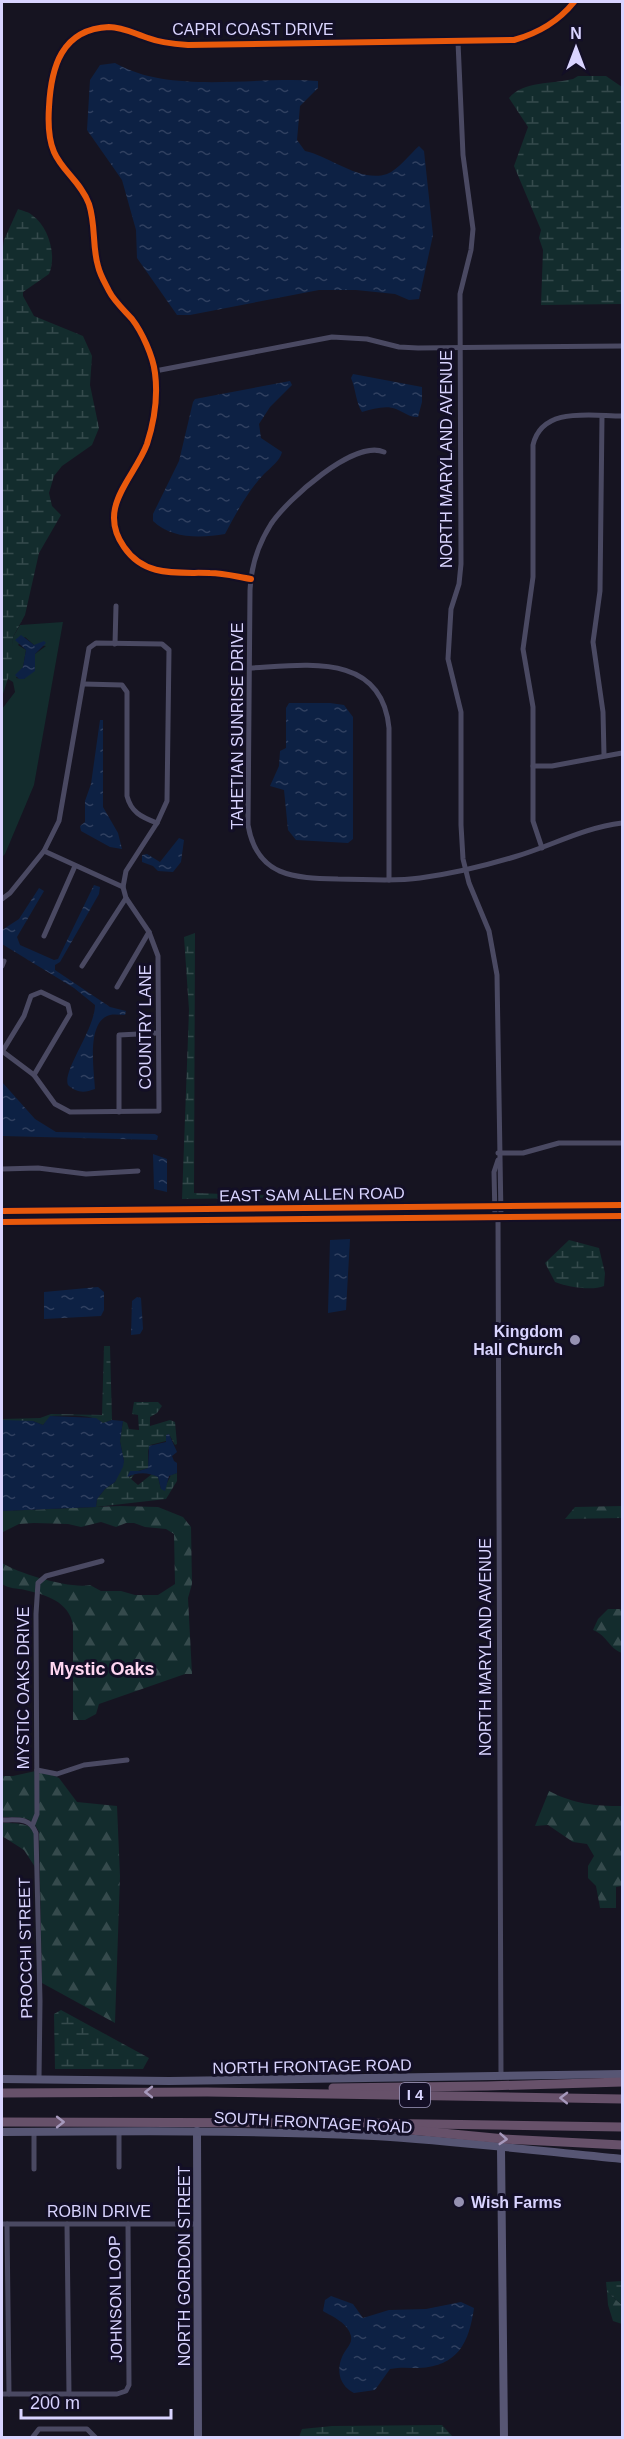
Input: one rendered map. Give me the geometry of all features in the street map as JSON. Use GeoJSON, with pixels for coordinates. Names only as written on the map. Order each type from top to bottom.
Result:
{"type":"FeatureCollection","features":[{"type":"Feature","properties":{"kind":"highway"},"geometry":{"type":"LineString","coordinates":[[207,2092],[622,2082]]}},
{"type":"Feature","properties":{"kind":"highway","name":"I 4"},"geometry":{"type":"LineString","coordinates":[[2,2093],[207,2092],[622,2099]]}},
{"type":"Feature","properties":{"kind":"highway","name":"I 4"},"geometry":{"type":"LineString","coordinates":[[2,2122],[362,2123],[622,2127]]}},
{"type":"Feature","properties":{"kind":"highway"},"geometry":{"type":"LineString","coordinates":[[362,2123],[385,2129],[414,2132],[622,2145]]}},
{"type":"Feature","properties":{"kind":"main road","name":"EAST SAM ALLEN ROAD"},"geometry":{"type":"LineString","coordinates":[[2,1211],[622,1205]]}},
{"type":"Feature","properties":{"kind":"main road"},"geometry":{"type":"LineString","coordinates":[[2,1222],[622,1216]]}},
{"type":"Feature","properties":{"kind":"street","name":"CAPRI COAST DRIVE"},"geometry":{"type":"LineString","coordinates":[[251,579],[213,573],[175,573],[150,569],[131,555],[118,536],[114,518],[118,494],[142,455],[154,418],[155,371],[142,336],[110,293],[97,265],[94,222],[85,195],[57,159],[53,149],[48,123],[51,83],[56,60],[69,43],[87,32],[110,27],[160,42],[188,45],[504,41],[528,36],[556,21],[574,2]]}},
{"type":"Feature","properties":{"kind":"street","name":"NORTH MARYLAND AVENUE"},"geometry":{"type":"LineString","coordinates":[[458,42],[463,155],[473,229],[471,250],[460,294],[460,564],[459,584],[451,609],[448,659],[460,712],[461,825],[466,868],[469,883],[489,931],[495,958],[498,1156],[494,1172],[498,1217],[501,2077]]}},
{"type":"Feature","properties":{"kind":"street"},"geometry":{"type":"LineString","coordinates":[[155,371],[332,337],[368,339],[399,347],[622,346]]}},
{"type":"Feature","properties":{"kind":"street"},"geometry":{"type":"LineString","coordinates":[[602,416],[600,591],[593,642],[603,712],[604,755]]}},
{"type":"Feature","properties":{"kind":"street"},"geometry":{"type":"LineString","coordinates":[[542,848],[534,821],[533,708],[524,649],[533,577],[533,445],[535,434],[542,425],[553,418],[622,416]]}},
{"type":"Feature","properties":{"kind":"street","name":"TAHETIAN SUNRISE DRIVE"},"geometry":{"type":"LineString","coordinates":[[384,452],[376,448],[344,461],[297,494],[279,513],[266,534],[251,579],[248,825],[258,853],[273,869],[294,878],[389,880],[422,878],[514,857],[574,834],[622,823]]}},
{"type":"Feature","properties":{"kind":"street"},"geometry":{"type":"LineString","coordinates":[[115,644],[116,606]]}},
{"type":"Feature","properties":{"kind":"street"},"geometry":{"type":"LineString","coordinates":[[2,899],[10,893],[44,851],[59,820],[89,648],[96,643],[162,644],[169,650],[168,801],[126,871],[123,887],[44,851]]}},
{"type":"Feature","properties":{"kind":"street"},"geometry":{"type":"LineString","coordinates":[[249,668],[342,669],[357,674],[373,684],[381,695],[387,710],[389,728],[389,880]]}},
{"type":"Feature","properties":{"kind":"street"},"geometry":{"type":"LineString","coordinates":[[84,684],[122,685],[127,692],[127,796],[129,807],[141,817],[156,823]]}},
{"type":"Feature","properties":{"kind":"street"},"geometry":{"type":"LineString","coordinates":[[533,766],[552,766],[622,753]]}},
{"type":"Feature","properties":{"kind":"street"},"geometry":{"type":"LineString","coordinates":[[44,936],[75,866]]}},
{"type":"Feature","properties":{"kind":"street","name":"COUNTRY LANE"},"geometry":{"type":"LineString","coordinates":[[2,1052],[34,1075],[55,1104],[70,1112],[159,1111],[158,956],[149,932],[126,898],[123,887]]}},
{"type":"Feature","properties":{"kind":"street"},"geometry":{"type":"LineString","coordinates":[[82,966],[126,898]]}},
{"type":"Feature","properties":{"kind":"street"},"geometry":{"type":"LineString","coordinates":[[117,987],[149,932]]}},
{"type":"Feature","properties":{"kind":"street"},"geometry":{"type":"LineString","coordinates":[[2,1052],[24,1016],[31,996],[41,992],[68,1005],[70,1014],[34,1075]]}},
{"type":"Feature","properties":{"kind":"street"},"geometry":{"type":"LineString","coordinates":[[119,1112],[119,1035],[158,1033]]}},
{"type":"Feature","properties":{"kind":"street"},"geometry":{"type":"LineString","coordinates":[[498,1156],[523,1153],[559,1143],[622,1143]]}},
{"type":"Feature","properties":{"kind":"street"},"geometry":{"type":"LineString","coordinates":[[2,1169],[38,1168],[86,1174],[138,1171]]}},
{"type":"Feature","properties":{"kind":"street","name":"MYSTIC OAKS DRIVE"},"geometry":{"type":"LineString","coordinates":[[33,1824],[37,1814],[36,1614],[39,1583],[46,1576],[102,1561]]}},
{"type":"Feature","properties":{"kind":"street"},"geometry":{"type":"LineString","coordinates":[[37,1770],[57,1774],[84,1765],[127,1760]]}},
{"type":"Feature","properties":{"kind":"street"},"geometry":{"type":"LineString","coordinates":[[2,1820],[26,1820],[33,1824]]}},
{"type":"Feature","properties":{"kind":"street","name":"PROCCHI STREET"},"geometry":{"type":"LineString","coordinates":[[33,1824],[36,1833],[40,2001],[39,2079]]}},
{"type":"Feature","properties":{"kind":"street","name":"NORTH FRONTAGE ROAD"},"geometry":{"type":"LineString","coordinates":[[2,2079],[169,2081],[622,2074]]}},
{"type":"Feature","properties":{"kind":"street"},"geometry":{"type":"LineString","coordinates":[[118,2168],[119,2131]]}},
{"type":"Feature","properties":{"kind":"street","name":"SOUTH FRONTAGE ROAD"},"geometry":{"type":"LineString","coordinates":[[2,2132],[197,2131],[378,2137],[622,2159]]}},
{"type":"Feature","properties":{"kind":"street","name":"NORTH GORDON STREET"},"geometry":{"type":"LineString","coordinates":[[197,2131],[198,2438]]}},
{"type":"Feature","properties":{"kind":"street"},"geometry":{"type":"LineString","coordinates":[[34,2132],[34,2169]]}},
{"type":"Feature","properties":{"kind":"street"},"geometry":{"type":"LineString","coordinates":[[501,2148],[504,2438]]}},
{"type":"Feature","properties":{"kind":"street"},"geometry":{"type":"LineString","coordinates":[[4,2224],[9,2394]]}},
{"type":"Feature","properties":{"kind":"street","name":"ROBIN DRIVE"},"geometry":{"type":"LineString","coordinates":[[4,2224],[196,2224]]}},
{"type":"Feature","properties":{"kind":"street"},"geometry":{"type":"LineString","coordinates":[[67,2224],[69,2394]]}},
{"type":"Feature","properties":{"kind":"street","name":"JOHNSON LOOP"},"geometry":{"type":"LineString","coordinates":[[2,2394],[117,2394],[126,2391],[129,2385],[128,2224]]}},
{"type":"Feature","properties":{"kind":"street"},"geometry":{"type":"LineString","coordinates":[[32,2438],[39,2429],[87,2429],[96,2438]]}},
{"type":"Feature","properties":{"kind":"green space"},"geometry":{"type":"Polygon","coordinates":[[[578,76],[606,76],[622,87],[622,304],[541,305],[543,250],[539,238],[541,230],[514,166],[528,127],[509,98],[530,86],[573,79],[578,76]]]}},
{"type":"Feature","properties":{"kind":"green space"},"geometry":{"type":"Polygon","coordinates":[[[18,209],[31,214],[38,220],[47,234],[52,251],[49,274],[23,292],[23,296],[34,316],[83,336],[92,356],[90,385],[99,428],[92,445],[62,466],[54,476],[49,493],[52,506],[61,515],[39,553],[25,615],[13,637],[11,669],[2,697],[2,254],[4,240],[18,209]]]}},
{"type":"Feature","properties":{"kind":"green space"},"geometry":{"type":"Polygon","coordinates":[[[63,622],[34,785],[2,857],[2,709],[15,692],[13,682],[8,679],[13,637],[20,625],[63,622]],[[25,637],[18,645],[26,650],[23,667],[16,678],[24,679],[35,666],[35,654],[46,646],[34,645],[25,637]]]}},
{"type":"Feature","properties":{"kind":"green space"},"geometry":{"type":"Polygon","coordinates":[[[195,933],[194,1193],[315,1197],[182,1199],[189,1010],[184,937],[195,933]]]}},
{"type":"Feature","properties":{"kind":"green space"},"geometry":{"type":"Polygon","coordinates":[[[569,1240],[599,1248],[605,1273],[604,1286],[580,1288],[555,1282],[545,1263],[569,1240]]]}},
{"type":"Feature","properties":{"kind":"green space"},"geometry":{"type":"Polygon","coordinates":[[[104,1346],[110,1346],[112,1420],[103,1423],[85,1416],[51,1416],[43,1425],[33,1421],[2,1421],[2,1419],[40,1418],[51,1414],[102,1415],[104,1346]]]}},
{"type":"Feature","properties":{"kind":"green space"},"geometry":{"type":"Polygon","coordinates":[[[134,1402],[158,1402],[162,1406],[150,1417],[150,1426],[170,1420],[175,1422],[177,1444],[175,1445],[169,1434],[166,1435],[166,1441],[150,1445],[148,1468],[130,1471],[129,1478],[135,1473],[131,1479],[138,1485],[152,1474],[158,1477],[161,1489],[165,1487],[171,1475],[177,1473],[177,1481],[166,1499],[96,1507],[97,1499],[115,1482],[124,1461],[120,1441],[123,1421],[127,1423],[129,1429],[139,1430],[138,1415],[132,1414],[134,1402]]]}},
{"type":"Feature","properties":{"kind":"green space"},"geometry":{"type":"Polygon","coordinates":[[[120,1506],[158,1507],[183,1517],[191,1527],[192,1584],[188,1598],[192,1674],[185,1674],[99,1704],[96,1714],[85,1720],[73,1720],[73,1625],[71,1617],[62,1605],[49,1597],[2,1584],[2,1563],[32,1576],[58,1583],[90,1585],[101,1591],[158,1595],[175,1584],[174,1534],[166,1529],[145,1527],[134,1523],[116,1527],[101,1522],[81,1527],[68,1524],[34,1523],[19,1524],[3,1532],[2,1545],[2,1511],[120,1506]]]}},
{"type":"Feature","properties":{"kind":"green space"},"geometry":{"type":"Polygon","coordinates":[[[622,1506],[622,1518],[565,1519],[575,1507],[622,1506]]]}},
{"type":"Feature","properties":{"kind":"green space"},"geometry":{"type":"Polygon","coordinates":[[[608,1609],[622,1609],[622,1653],[593,1630],[598,1619],[608,1609]]]}},
{"type":"Feature","properties":{"kind":"green space"},"geometry":{"type":"Polygon","coordinates":[[[40,1770],[59,1778],[77,1802],[117,1806],[120,1876],[115,2023],[42,1983],[39,1832],[36,1826],[28,1820],[19,1817],[2,1817],[2,1776],[40,1770]]]}},
{"type":"Feature","properties":{"kind":"green space"},"geometry":{"type":"Polygon","coordinates":[[[549,1791],[567,1799],[585,1803],[622,1806],[622,1886],[616,1887],[616,1908],[600,1908],[596,1886],[588,1878],[588,1866],[594,1856],[587,1844],[573,1842],[548,1825],[535,1826],[549,1791]]]}},
{"type":"Feature","properties":{"kind":"green space"},"geometry":{"type":"Polygon","coordinates":[[[2,1823],[24,1825],[34,1831],[35,1867],[24,1850],[2,1836],[2,1823]]]}},
{"type":"Feature","properties":{"kind":"green space"},"geometry":{"type":"Polygon","coordinates":[[[61,2010],[149,2058],[143,2069],[55,2069],[54,2014],[61,2010]]]}},
{"type":"Feature","properties":{"kind":"green space"},"geometry":{"type":"Polygon","coordinates":[[[622,2281],[622,2305],[607,2292],[606,2282],[622,2281]]]}},
{"type":"Feature","properties":{"kind":"green space"},"geometry":{"type":"Polygon","coordinates":[[[607,2292],[622,2305],[622,2324],[613,2321],[607,2292]]]}},
{"type":"Feature","properties":{"kind":"green space"},"geometry":{"type":"Polygon","coordinates":[[[442,2425],[453,2437],[299,2437],[302,2429],[332,2426],[442,2425]]]}},
{"type":"Feature","properties":{"kind":"water"},"geometry":{"type":"Polygon","coordinates":[[[115,63],[137,73],[161,79],[214,82],[318,81],[318,88],[300,106],[297,140],[305,151],[366,175],[377,176],[391,172],[419,146],[424,151],[433,235],[419,299],[409,300],[395,294],[356,290],[319,290],[190,315],[177,315],[137,258],[136,230],[122,180],[87,130],[90,80],[100,65],[115,63]]]}},
{"type":"Feature","properties":{"kind":"water"},"geometry":{"type":"Polygon","coordinates":[[[353,374],[422,387],[422,402],[418,417],[412,417],[388,407],[362,412],[351,378],[353,374]]]}},
{"type":"Feature","properties":{"kind":"water"},"geometry":{"type":"Polygon","coordinates":[[[290,381],[292,385],[270,407],[259,424],[261,438],[282,452],[281,455],[253,488],[225,534],[187,536],[168,531],[153,521],[153,514],[179,461],[195,399],[290,381]]]}},
{"type":"Feature","properties":{"kind":"water"},"geometry":{"type":"Polygon","coordinates":[[[21,635],[34,645],[44,641],[46,643],[35,654],[35,671],[24,679],[19,679],[15,675],[23,667],[26,650],[15,640],[21,635]]]}},
{"type":"Feature","properties":{"kind":"water"},"geometry":{"type":"Polygon","coordinates":[[[289,703],[344,705],[353,717],[353,839],[348,843],[296,840],[288,830],[284,790],[270,786],[279,766],[280,751],[286,748],[286,708],[289,703]]]}},
{"type":"Feature","properties":{"kind":"water"},"geometry":{"type":"Polygon","coordinates":[[[100,720],[103,720],[103,807],[118,833],[122,849],[110,847],[81,831],[80,826],[85,822],[85,801],[91,784],[100,720]]]}},
{"type":"Feature","properties":{"kind":"water"},"geometry":{"type":"Polygon","coordinates":[[[179,838],[184,840],[181,862],[173,872],[158,871],[153,866],[142,862],[142,855],[147,854],[160,862],[179,838]]]}},
{"type":"Feature","properties":{"kind":"water"},"geometry":{"type":"Polygon","coordinates":[[[94,885],[100,887],[99,894],[60,962],[55,965],[55,970],[110,1007],[126,1011],[125,1015],[110,1015],[102,1019],[97,1026],[93,1047],[95,1089],[81,1092],[68,1085],[67,1079],[90,1026],[95,1005],[74,988],[2,944],[2,930],[19,919],[39,888],[44,891],[17,937],[20,945],[54,960],[58,959],[94,885]]]}},
{"type":"Feature","properties":{"kind":"water"},"geometry":{"type":"Polygon","coordinates":[[[2,1082],[35,1119],[56,1132],[155,1134],[158,1136],[157,1140],[2,1136],[2,1082]]]}},
{"type":"Feature","properties":{"kind":"water"},"geometry":{"type":"Polygon","coordinates":[[[153,1154],[167,1159],[167,1192],[154,1189],[153,1154]]]}},
{"type":"Feature","properties":{"kind":"water"},"geometry":{"type":"Polygon","coordinates":[[[350,1239],[346,1310],[328,1313],[330,1240],[350,1239]]]}},
{"type":"Feature","properties":{"kind":"water"},"geometry":{"type":"Polygon","coordinates":[[[98,1287],[104,1292],[104,1310],[101,1316],[44,1319],[44,1292],[98,1287]]]}},
{"type":"Feature","properties":{"kind":"water"},"geometry":{"type":"Polygon","coordinates":[[[137,1297],[141,1298],[143,1329],[140,1334],[131,1335],[132,1301],[137,1297]]]}},
{"type":"Feature","properties":{"kind":"water"},"geometry":{"type":"Polygon","coordinates":[[[50,1416],[96,1418],[103,1423],[112,1420],[123,1421],[120,1441],[123,1467],[115,1482],[97,1499],[96,1507],[2,1511],[2,1420],[33,1421],[43,1425],[50,1416]]]}},
{"type":"Feature","properties":{"kind":"water"},"geometry":{"type":"Polygon","coordinates":[[[169,1434],[177,1452],[172,1456],[177,1463],[177,1473],[169,1476],[165,1491],[161,1489],[158,1477],[154,1475],[141,1473],[127,1477],[130,1471],[148,1468],[149,1446],[166,1442],[166,1435],[169,1434]]]}},
{"type":"Feature","properties":{"kind":"water"},"geometry":{"type":"Polygon","coordinates":[[[331,2296],[353,2304],[363,2318],[389,2310],[426,2309],[461,2302],[474,2308],[465,2342],[452,2357],[432,2366],[390,2369],[375,2390],[354,2393],[342,2382],[339,2373],[340,2362],[351,2342],[351,2336],[347,2327],[323,2311],[325,2300],[331,2296]]]}},
{"type":"Feature","properties":{"kind":"cycle path"},"geometry":{"type":"LineString","coordinates":[[251,579],[220,574],[174,573],[152,569],[132,557],[116,533],[114,519],[120,494],[141,457],[152,427],[156,400],[155,373],[140,331],[111,295],[100,273],[91,212],[86,196],[57,159],[52,147],[49,124],[50,92],[52,78],[62,53],[69,43],[80,35],[93,29],[109,27],[124,29],[158,41],[188,45],[514,40],[547,26],[574,2]]}},
{"type":"Feature","properties":{"kind":"cycle path"},"geometry":{"type":"LineString","coordinates":[[2,1211],[622,1205]]}},
{"type":"Feature","properties":{"kind":"cycle path"},"geometry":{"type":"LineString","coordinates":[[2,1222],[622,1216]]}},
{"type":"Feature","properties":{"kind":"place","name":"Kingdom Hall Church"},"geometry":{"type":"Point","coordinates":[575,1340]}},
{"type":"Feature","properties":{"kind":"place","name":"Wish Farms"},"geometry":{"type":"Point","coordinates":[459,2202]}},
{"type":"Feature","properties":{"kind":"district","name":"Mystic Oaks"},"geometry":{"type":"Point","coordinates":[102,1669]}}]}
